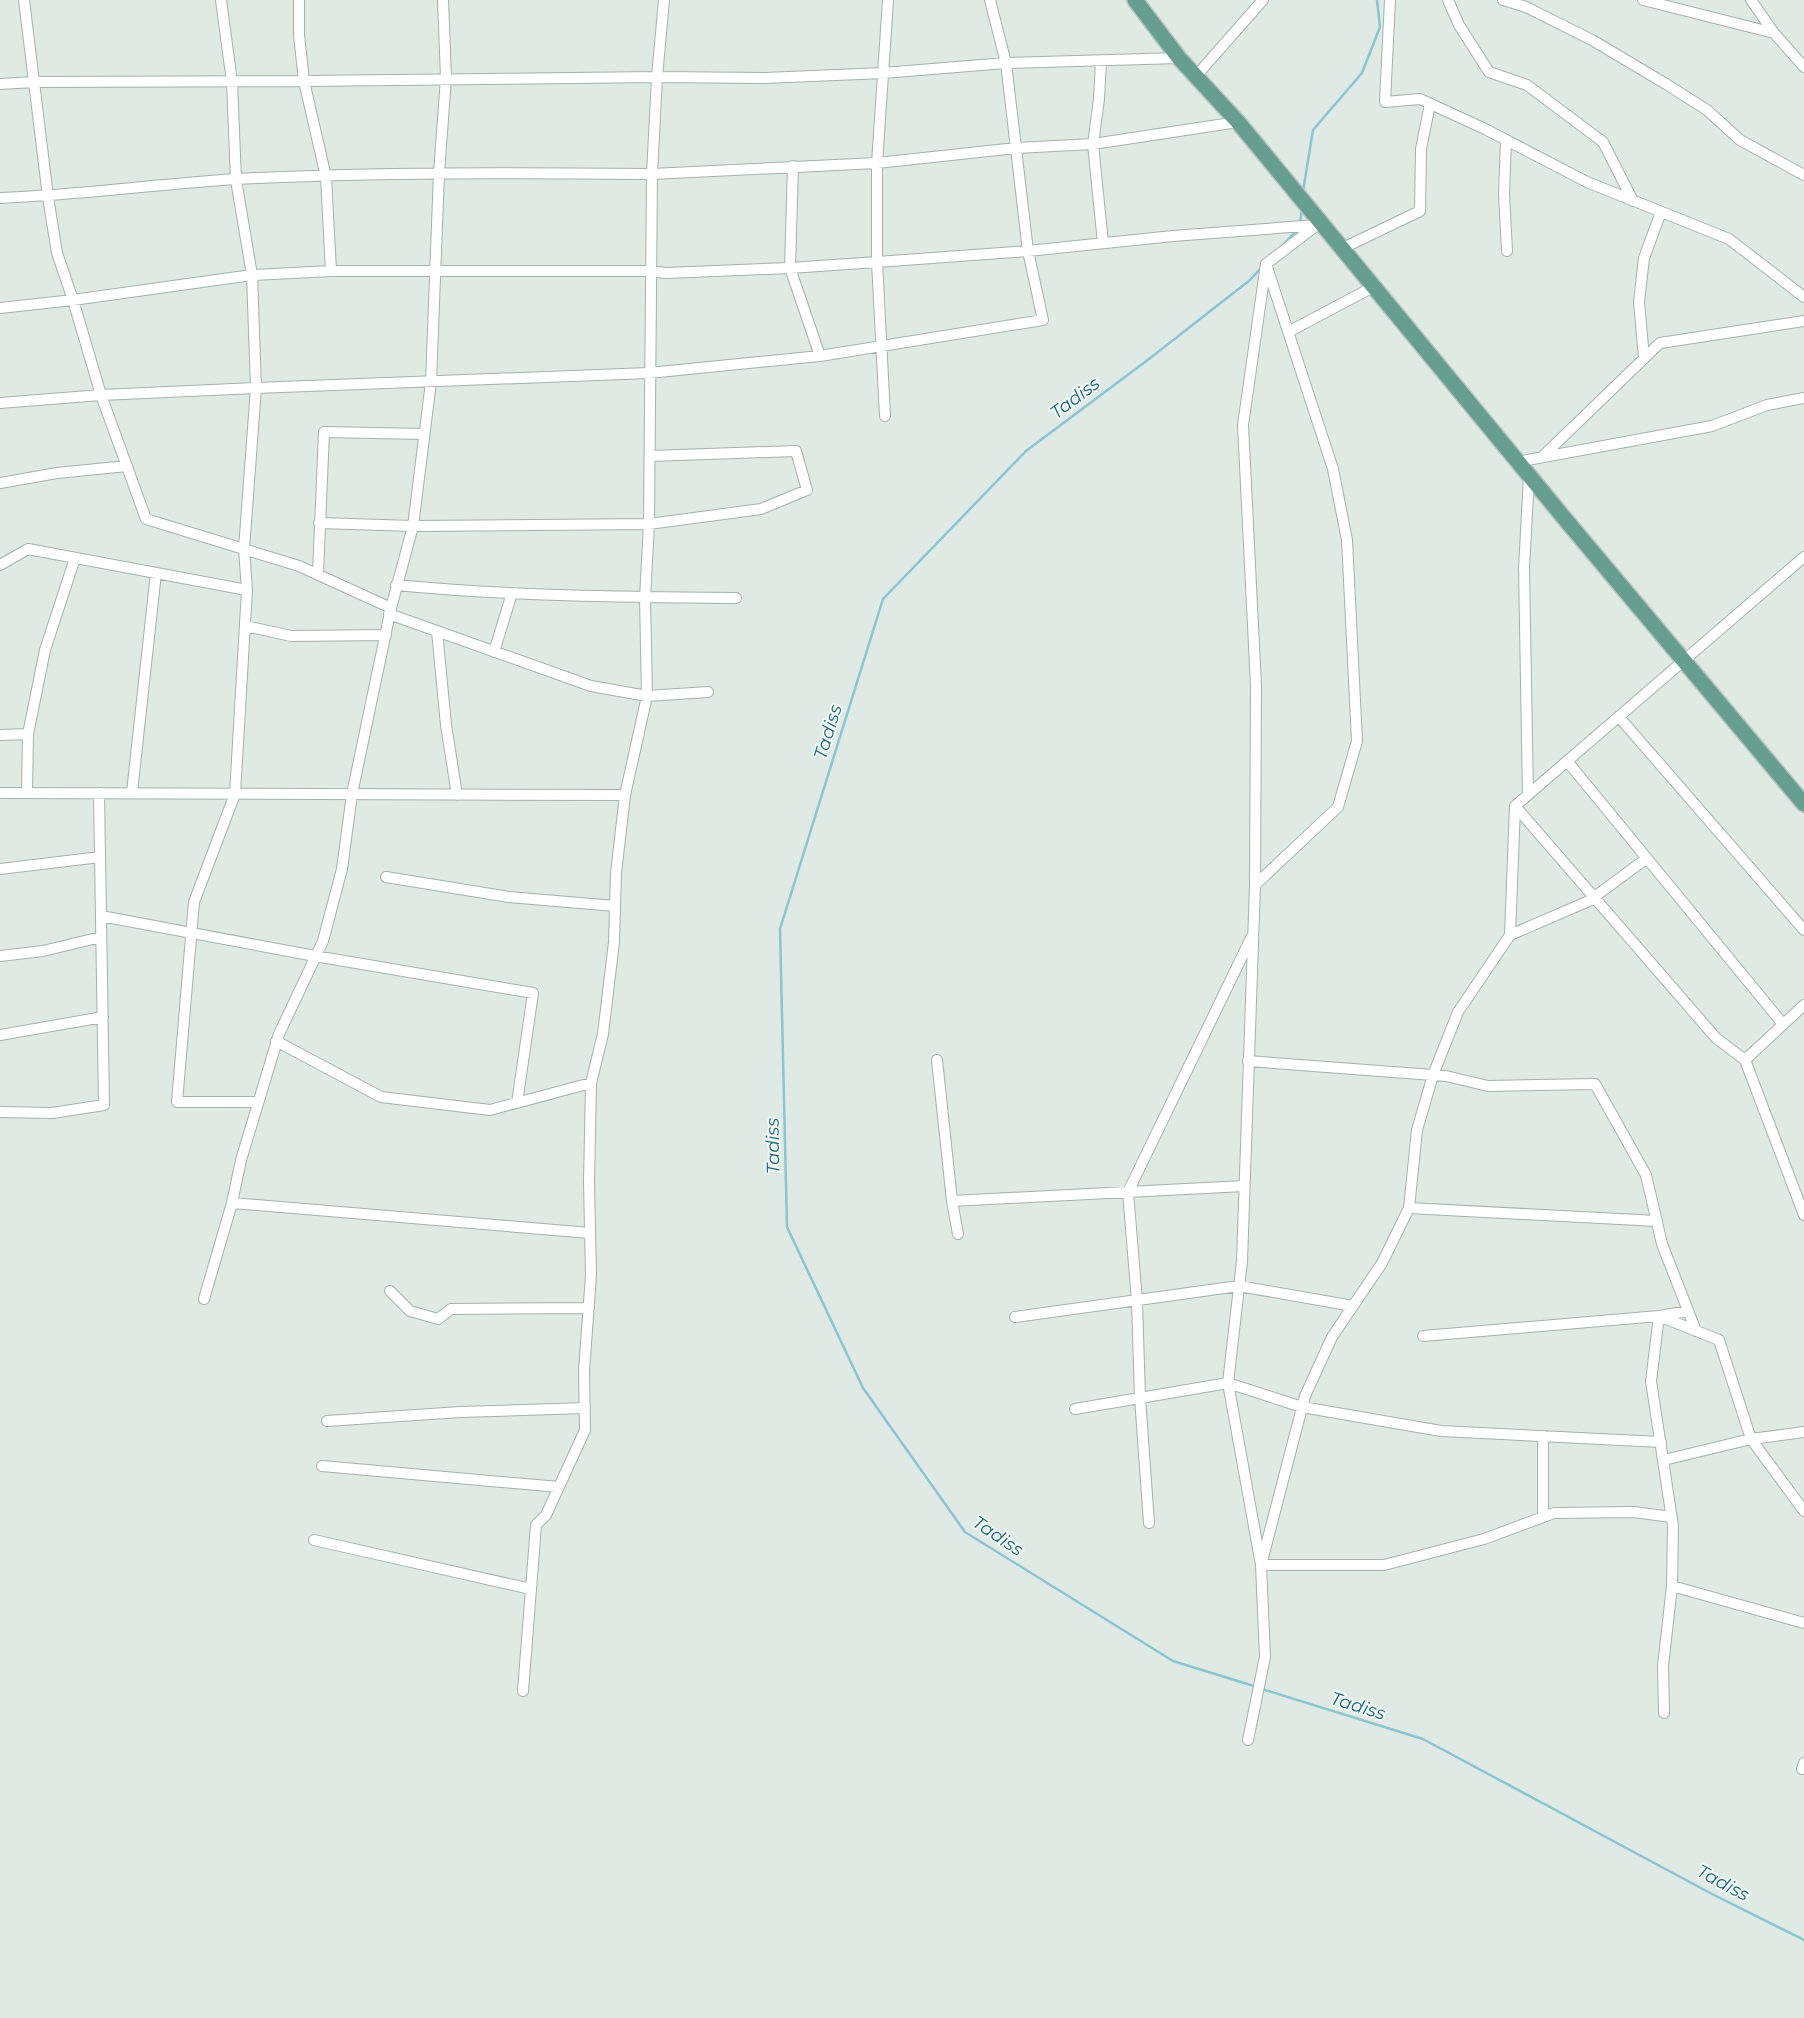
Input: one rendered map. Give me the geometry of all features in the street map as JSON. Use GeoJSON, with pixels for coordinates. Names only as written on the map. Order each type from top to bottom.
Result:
{"type":"FeatureCollection","features":[{"type":"Feature","properties":{"kind":"main road"},"geometry":{"type":"LineString","coordinates":[[1135,0],[1180,58],[1238,122],[1318,224],[1373,287],[1804,804]]}},
{"type":"Feature","properties":{"kind":"street"},"geometry":{"type":"LineString","coordinates":[[24,0],[48,197],[57,253],[73,300],[100,395],[146,519],[299,566],[390,611],[437,631],[591,686],[647,696],[708,692]]}},
{"type":"Feature","properties":{"kind":"street"},"geometry":{"type":"LineString","coordinates":[[221,0],[232,82],[236,180],[252,275],[256,388],[244,549],[246,590],[235,794],[194,902],[177,1102],[258,1102]]}},
{"type":"Feature","properties":{"kind":"street"},"geometry":{"type":"LineString","coordinates":[[299,0],[299,35],[304,81],[326,177],[331,270]]}},
{"type":"Feature","properties":{"kind":"street"},"geometry":{"type":"LineString","coordinates":[[204,1299],[232,1204],[241,1160],[276,1041],[322,941],[342,868],[352,794],[390,611],[413,526],[431,382],[439,173],[446,78],[443,0]]}},
{"type":"Feature","properties":{"kind":"street"},"geometry":{"type":"LineString","coordinates":[[524,1691],[536,1525],[546,1515],[585,1430],[584,1371],[591,1275],[591,1083],[603,1034],[614,942],[616,873],[625,795],[647,696],[645,598],[649,524],[652,174],[657,77],[664,0]]}},
{"type":"Feature","properties":{"kind":"street"},"geometry":{"type":"LineString","coordinates":[[885,416],[877,262],[877,163],[888,0]]}},
{"type":"Feature","properties":{"kind":"street"},"geometry":{"type":"LineString","coordinates":[[0,403],[100,395],[649,373],[820,356],[1043,320],[1028,251],[1006,64],[990,0]]}},
{"type":"Feature","properties":{"kind":"street"},"geometry":{"type":"LineString","coordinates":[[1196,76],[1263,0]]}},
{"type":"Feature","properties":{"kind":"street"},"geometry":{"type":"LineString","coordinates":[[1390,0],[1385,102],[1420,100],[1506,140],[1588,182],[1729,239],[1804,297]]}},
{"type":"Feature","properties":{"kind":"street"},"geometry":{"type":"LineString","coordinates":[[1448,0],[1459,25],[1489,72],[1527,85],[1602,142],[1633,201]]}},
{"type":"Feature","properties":{"kind":"street"},"geometry":{"type":"LineString","coordinates":[[1503,0],[1526,7],[1625,60],[1707,110],[1740,140],[1804,175]]}},
{"type":"Feature","properties":{"kind":"street"},"geometry":{"type":"LineString","coordinates":[[1643,0],[1774,33]]}},
{"type":"Feature","properties":{"kind":"street"},"geometry":{"type":"LineString","coordinates":[[1751,0],[1774,33],[1804,67]]}},
{"type":"Feature","properties":{"kind":"street"},"geometry":{"type":"LineString","coordinates":[[0,84],[34,82],[232,82],[446,78],[765,78],[883,74],[1006,64],[1180,58]]}},
{"type":"Feature","properties":{"kind":"street"},"geometry":{"type":"LineString","coordinates":[[1101,61],[1099,99],[1093,144],[1103,243]]}},
{"type":"Feature","properties":{"kind":"street"},"geometry":{"type":"LineString","coordinates":[[1341,249],[1420,211],[1421,149],[1430,104]]}},
{"type":"Feature","properties":{"kind":"street"},"geometry":{"type":"LineString","coordinates":[[0,198],[48,197],[236,180],[439,173],[652,174],[877,163],[1016,148],[1093,144],[1238,122]]}},
{"type":"Feature","properties":{"kind":"street"},"geometry":{"type":"LineString","coordinates":[[1506,140],[1504,194],[1507,251]]}},
{"type":"Feature","properties":{"kind":"street"},"geometry":{"type":"LineString","coordinates":[[792,166],[790,268],[820,356]]}},
{"type":"Feature","properties":{"kind":"street"},"geometry":{"type":"LineString","coordinates":[[1644,358],[1639,302],[1644,258],[1661,212]]}},
{"type":"Feature","properties":{"kind":"street"},"geometry":{"type":"LineString","coordinates":[[0,308],[73,300],[252,275],[331,270],[650,270],[666,273],[790,268],[1028,251],[1318,224]]}},
{"type":"Feature","properties":{"kind":"street"},"geometry":{"type":"LineString","coordinates":[[1248,1740],[1265,1657],[1260,1565],[1228,1383],[1242,1261],[1255,886],[1256,686],[1243,426],[1266,264],[1318,224]]}},
{"type":"Feature","properties":{"kind":"street"},"geometry":{"type":"LineString","coordinates":[[1255,886],[1338,807],[1357,741],[1347,540],[1333,469],[1290,331],[1266,264]]}},
{"type":"Feature","properties":{"kind":"street"},"geometry":{"type":"LineString","coordinates":[[1290,331],[1373,287]]}},
{"type":"Feature","properties":{"kind":"street"},"geometry":{"type":"LineString","coordinates":[[1542,457],[1660,343],[1804,321]]}},
{"type":"Feature","properties":{"kind":"street"},"geometry":{"type":"LineString","coordinates":[[1517,462],[1712,426],[1767,405],[1804,398]]}},
{"type":"Feature","properties":{"kind":"street"},"geometry":{"type":"LineString","coordinates":[[318,574],[324,432],[424,434]]}},
{"type":"Feature","properties":{"kind":"street"},"geometry":{"type":"LineString","coordinates":[[319,523],[413,526],[649,524],[761,509],[807,490],[796,451],[650,456]]}},
{"type":"Feature","properties":{"kind":"street"},"geometry":{"type":"LineString","coordinates":[[0,483],[127,466]]}},
{"type":"Feature","properties":{"kind":"street"},"geometry":{"type":"LineString","coordinates":[[1528,795],[1524,568],[1529,476]]}},
{"type":"Feature","properties":{"kind":"street"},"geometry":{"type":"LineString","coordinates":[[0,564],[28,549],[246,590]]}},
{"type":"Feature","properties":{"kind":"street"},"geometry":{"type":"LineString","coordinates":[[1510,936],[1515,806],[1804,557]]}},
{"type":"Feature","properties":{"kind":"street"},"geometry":{"type":"LineString","coordinates":[[27,793],[28,734],[45,650],[75,558]]}},
{"type":"Feature","properties":{"kind":"street"},"geometry":{"type":"LineString","coordinates":[[132,792],[156,573]]}},
{"type":"Feature","properties":{"kind":"street"},"geometry":{"type":"LineString","coordinates":[[396,585],[455,591],[645,598],[736,598]]}},
{"type":"Feature","properties":{"kind":"street"},"geometry":{"type":"LineString","coordinates":[[494,652],[512,593]]}},
{"type":"Feature","properties":{"kind":"street"},"geometry":{"type":"LineString","coordinates":[[244,626],[291,636],[386,635]]}},
{"type":"Feature","properties":{"kind":"street"},"geometry":{"type":"LineString","coordinates":[[437,631],[446,725],[457,795]]}},
{"type":"Feature","properties":{"kind":"street"},"geometry":{"type":"LineString","coordinates":[[1619,717],[1804,930]]}},
{"type":"Feature","properties":{"kind":"street"},"geometry":{"type":"LineString","coordinates":[[0,735],[28,734]]}},
{"type":"Feature","properties":{"kind":"street"},"geometry":{"type":"LineString","coordinates":[[1567,761],[1784,1024]]}},
{"type":"Feature","properties":{"kind":"street"},"geometry":{"type":"LineString","coordinates":[[0,793],[625,795]]}},
{"type":"Feature","properties":{"kind":"street"},"geometry":{"type":"LineString","coordinates":[[0,1112],[52,1113],[104,1105],[99,793]]}},
{"type":"Feature","properties":{"kind":"street"},"geometry":{"type":"LineString","coordinates":[[1515,806],[1716,1038],[1745,1060],[1804,1215]]}},
{"type":"Feature","properties":{"kind":"street"},"geometry":{"type":"LineString","coordinates":[[0,869],[100,857]]}},
{"type":"Feature","properties":{"kind":"street"},"geometry":{"type":"LineString","coordinates":[[1260,1565],[1305,1396],[1332,1337],[1382,1263],[1409,1208],[1417,1130],[1432,1075],[1458,1012],[1510,936],[1594,897],[1647,858]]}},
{"type":"Feature","properties":{"kind":"street"},"geometry":{"type":"LineString","coordinates":[[386,877],[509,897],[615,906]]}},
{"type":"Feature","properties":{"kind":"street"},"geometry":{"type":"LineString","coordinates":[[101,916],[316,956],[534,993],[517,1103]]}},
{"type":"Feature","properties":{"kind":"street"},"geometry":{"type":"LineString","coordinates":[[1149,1523],[1140,1398],[1137,1301],[1128,1192],[1253,933]]}},
{"type":"Feature","properties":{"kind":"street"},"geometry":{"type":"LineString","coordinates":[[0,956],[43,950],[101,937]]}},
{"type":"Feature","properties":{"kind":"street"},"geometry":{"type":"LineString","coordinates":[[1745,1060],[1804,1005]]}},
{"type":"Feature","properties":{"kind":"street"},"geometry":{"type":"LineString","coordinates":[[0,1035],[103,1016]]}},
{"type":"Feature","properties":{"kind":"street"},"geometry":{"type":"LineString","coordinates":[[276,1041],[381,1097],[490,1110],[591,1083]]}},
{"type":"Feature","properties":{"kind":"street"},"geometry":{"type":"LineString","coordinates":[[937,1060],[952,1200],[958,1234]]}},
{"type":"Feature","properties":{"kind":"street"},"geometry":{"type":"LineString","coordinates":[[1248,1061],[1446,1076],[1488,1086],[1595,1084],[1646,1175],[1662,1244],[1696,1331]]}},
{"type":"Feature","properties":{"kind":"street"},"geometry":{"type":"LineString","coordinates":[[952,1200],[1244,1186]]}},
{"type":"Feature","properties":{"kind":"street"},"geometry":{"type":"LineString","coordinates":[[232,1204],[590,1233]]}},
{"type":"Feature","properties":{"kind":"street"},"geometry":{"type":"LineString","coordinates":[[1409,1208],[1657,1221]]}},
{"type":"Feature","properties":{"kind":"street"},"geometry":{"type":"LineString","coordinates":[[1015,1317],[1239,1286],[1353,1306]]}},
{"type":"Feature","properties":{"kind":"street"},"geometry":{"type":"LineString","coordinates":[[390,1290],[410,1311],[438,1319],[451,1309],[589,1308]]}},
{"type":"Feature","properties":{"kind":"street"},"geometry":{"type":"LineString","coordinates":[[1423,1336],[1659,1316],[1688,1311]]}},
{"type":"Feature","properties":{"kind":"street"},"geometry":{"type":"LineString","coordinates":[[1659,1316],[1720,1340],[1751,1439],[1804,1511]]}},
{"type":"Feature","properties":{"kind":"street"},"geometry":{"type":"LineString","coordinates":[[1659,1316],[1651,1381],[1672,1517],[1672,1586],[1664,1666],[1664,1713]]}},
{"type":"Feature","properties":{"kind":"street"},"geometry":{"type":"LineString","coordinates":[[1075,1409],[1228,1383],[1302,1407],[1440,1431],[1661,1442]]}},
{"type":"Feature","properties":{"kind":"street"},"geometry":{"type":"LineString","coordinates":[[327,1420],[585,1408]]}},
{"type":"Feature","properties":{"kind":"street"},"geometry":{"type":"LineString","coordinates":[[1664,1460],[1751,1439],[1804,1432]]}},
{"type":"Feature","properties":{"kind":"street"},"geometry":{"type":"LineString","coordinates":[[1543,1436],[1543,1517]]}},
{"type":"Feature","properties":{"kind":"street"},"geometry":{"type":"LineString","coordinates":[[322,1466],[559,1487]]}},
{"type":"Feature","properties":{"kind":"street"},"geometry":{"type":"LineString","coordinates":[[1260,1565],[1384,1565],[1484,1539],[1554,1513],[1634,1512],[1672,1517]]}},
{"type":"Feature","properties":{"kind":"street"},"geometry":{"type":"LineString","coordinates":[[314,1540],[531,1589]]}},
{"type":"Feature","properties":{"kind":"street"},"geometry":{"type":"LineString","coordinates":[[1672,1586],[1804,1623]]}},
{"type":"Feature","properties":{"kind":"street"},"geometry":{"type":"LineString","coordinates":[[1804,1763],[1802,1769],[1804,1769]]}},
{"type":"Feature","properties":{"kind":"waterway","name":"Tadiss"},"geometry":{"type":"LineString","coordinates":[[1303,191],[1313,130],[1362,73],[1380,27],[1377,0]]}},
{"type":"Feature","properties":{"kind":"waterway","name":"Tadiss"},"geometry":{"type":"LineString","coordinates":[[1300,223],[1302,209]]}},
{"type":"Feature","properties":{"kind":"waterway","name":"Tadiss"},"geometry":{"type":"LineString","coordinates":[[1282,246],[1297,230]]}},
{"type":"Feature","properties":{"kind":"waterway","name":"Tadiss"},"geometry":{"type":"LineString","coordinates":[[1257,1687],[1173,1661],[965,1532],[863,1388],[787,1227],[780,929],[883,599],[1026,451],[1149,359],[1250,280],[1261,268]]}},
{"type":"Feature","properties":{"kind":"waterway","name":"Tadiss"},"geometry":{"type":"LineString","coordinates":[[1262,1689],[1423,1739],[1712,1894],[1804,1940]]}}]}
